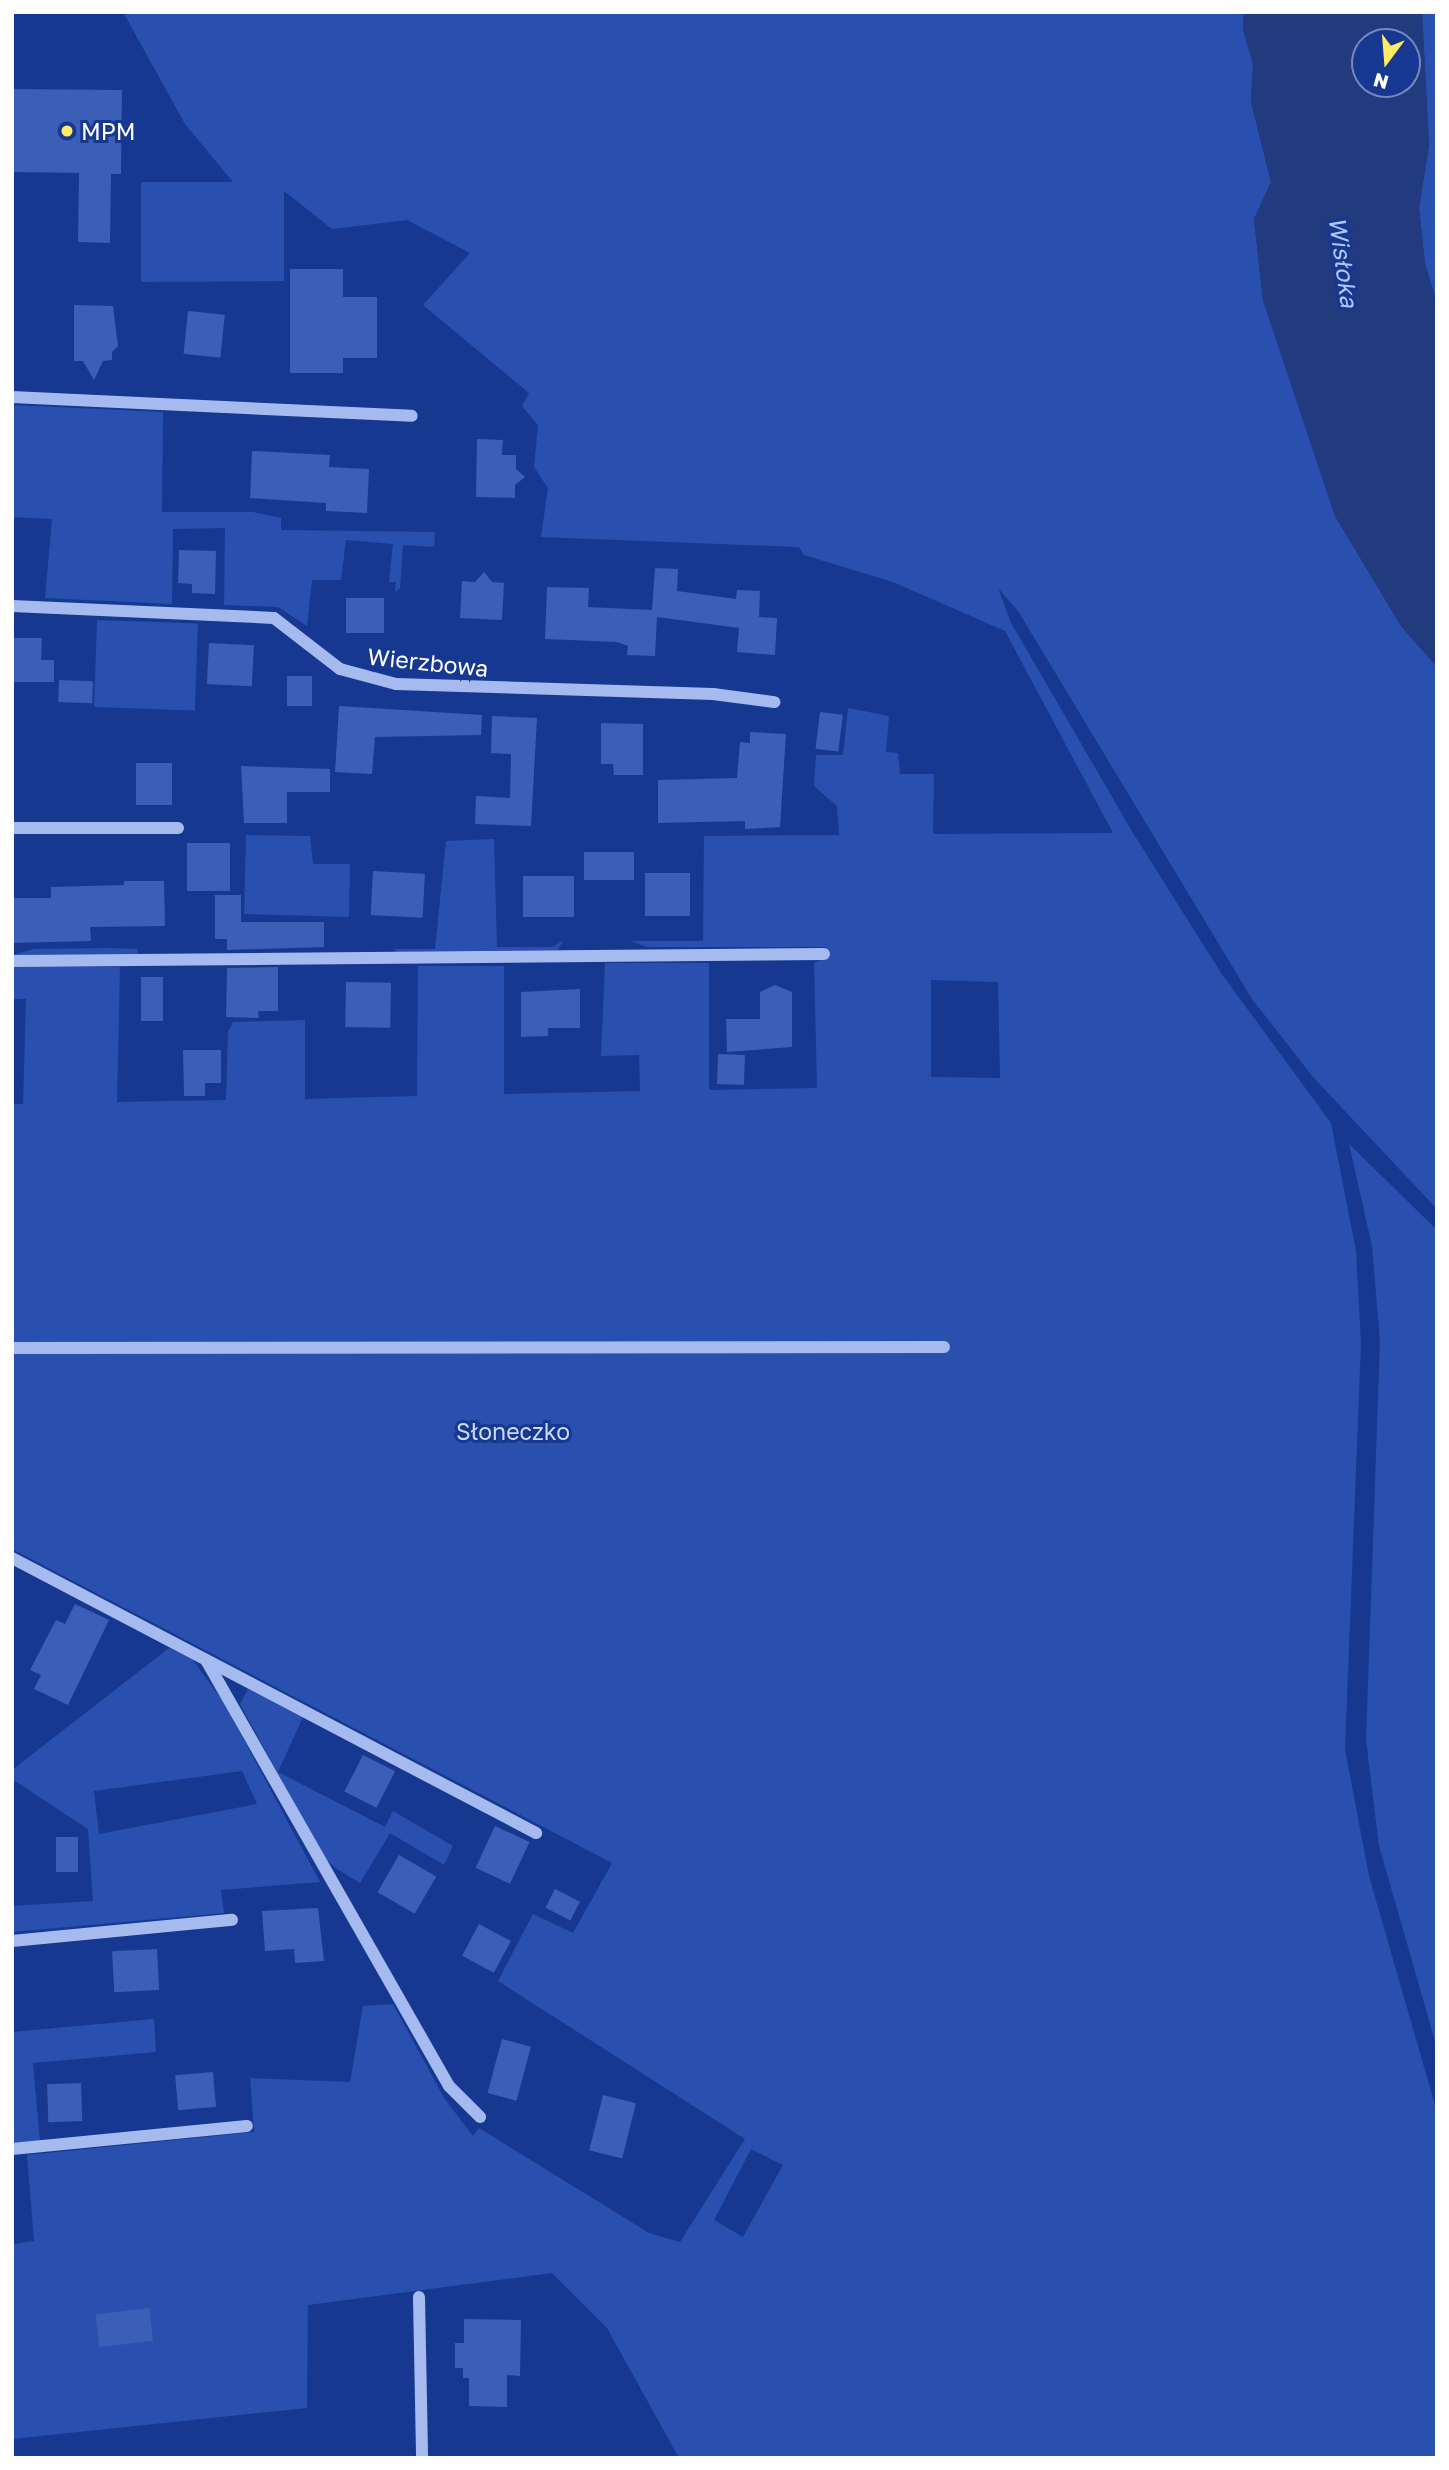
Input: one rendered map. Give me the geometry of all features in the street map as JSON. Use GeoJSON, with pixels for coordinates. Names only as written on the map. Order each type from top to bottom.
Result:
{"type":"FeatureCollection","features":[{"type":"Feature","properties":{"kind":"lane"},"geometry":{"type":"LineString","coordinates":[[12,397],[412,415]]}},
{"type":"Feature","properties":{"kind":"lane","name":"Wierzbowa"},"geometry":{"type":"LineString","coordinates":[[12,606],[274,618],[340,669],[396,684],[713,694],[774,702]]}},
{"type":"Feature","properties":{"kind":"lane"},"geometry":{"type":"LineString","coordinates":[[12,828],[178,828]]}},
{"type":"Feature","properties":{"kind":"lane"},"geometry":{"type":"LineString","coordinates":[[12,961],[824,954]]}},
{"type":"Feature","properties":{"kind":"lane"},"geometry":{"type":"LineString","coordinates":[[12,1348],[944,1347]]}},
{"type":"Feature","properties":{"kind":"lane"},"geometry":{"type":"LineString","coordinates":[[12,1558],[536,1833]]}},
{"type":"Feature","properties":{"kind":"lane"},"geometry":{"type":"LineString","coordinates":[[206,1660],[449,2087],[480,2117]]}},
{"type":"Feature","properties":{"kind":"lane"},"geometry":{"type":"LineString","coordinates":[[12,1941],[232,1920]]}},
{"type":"Feature","properties":{"kind":"lane"},"geometry":{"type":"LineString","coordinates":[[12,2149],[247,2126]]}},
{"type":"Feature","properties":{"kind":"lane"},"geometry":{"type":"LineString","coordinates":[[419,2297],[422,2458]]}},
{"type":"Feature","properties":{"kind":"green space","name":"Słoneczko"},"geometry":{"type":"Polygon","coordinates":[[[123,12],[1244,12],[1243,29],[1253,64],[1251,102],[1271,182],[1254,219],[1263,300],[1335,516],[1401,626],[1437,667],[1437,1209],[1313,1077],[1252,999],[1018,611],[998,588],[1011,623],[1133,833],[1221,973],[1331,1123],[1356,1251],[1361,1344],[1345,1749],[1369,1876],[1437,2112],[1437,2458],[679,2458],[607,2328],[552,2273],[308,2305],[307,2408],[12,2439],[12,2244],[34,2241],[27,2155],[254,2132],[250,2078],[350,2082],[363,2006],[393,2004],[444,2098],[473,2136],[479,2128],[649,2233],[680,2242],[745,2139],[498,1981],[533,1914],[573,1933],[612,1863],[12,1549],[12,1104],[23,1104],[26,999],[12,999],[12,966],[120,967],[117,1102],[226,1100],[228,1032],[233,1022],[305,1020],[305,1099],[417,1096],[418,966],[504,966],[504,1094],[640,1091],[639,1055],[601,1056],[605,963],[709,963],[709,1090],[817,1088],[814,963],[826,958],[826,947],[647,947],[631,941],[703,941],[704,836],[839,835],[837,806],[814,786],[816,755],[843,755],[848,708],[889,716],[886,752],[898,753],[900,774],[934,774],[933,834],[1113,833],[1005,631],[893,582],[804,555],[799,547],[541,537],[548,488],[534,467],[538,425],[522,406],[529,393],[423,305],[470,253],[407,220],[332,229],[284,191],[284,281],[141,282],[141,182],[233,182],[185,124],[123,12]],[[931,980],[931,1077],[1000,1078],[998,982],[931,980]],[[751,2149],[714,2220],[743,2237],[783,2165],[751,2149]]]}},
{"type":"Feature","properties":{"kind":"green space"},"geometry":{"type":"Polygon","coordinates":[[[1422,12],[1437,12],[1437,303],[1425,264],[1419,208],[1429,145],[1422,12]]]}},
{"type":"Feature","properties":{"kind":"green space"},"geometry":{"type":"Polygon","coordinates":[[[12,405],[163,412],[162,512],[253,512],[281,518],[281,530],[435,532],[434,547],[403,545],[400,588],[395,592],[396,582],[389,582],[393,544],[346,540],[341,580],[312,580],[307,626],[278,607],[224,605],[225,528],[173,529],[172,604],[45,598],[52,519],[12,517],[12,405]]]}},
{"type":"Feature","properties":{"kind":"green space"},"geometry":{"type":"Polygon","coordinates":[[[97,620],[198,624],[195,710],[94,707],[97,620]]]}},
{"type":"Feature","properties":{"kind":"green space"},"geometry":{"type":"Polygon","coordinates":[[[246,835],[310,836],[313,864],[350,864],[349,917],[244,914],[246,835]]]}},
{"type":"Feature","properties":{"kind":"green space"},"geometry":{"type":"Polygon","coordinates":[[[494,839],[497,947],[552,947],[563,941],[558,950],[397,952],[394,949],[435,949],[446,841],[494,839]]]}},
{"type":"Feature","properties":{"kind":"green space"},"geometry":{"type":"Polygon","coordinates":[[[34,949],[138,949],[137,954],[12,955],[34,949]]]}},
{"type":"Feature","properties":{"kind":"green space"},"geometry":{"type":"Polygon","coordinates":[[[1349,1144],[1437,1230],[1437,2048],[1379,1846],[1366,1740],[1380,1341],[1372,1246],[1349,1144]]]}},
{"type":"Feature","properties":{"kind":"green space"},"geometry":{"type":"Polygon","coordinates":[[[169,1648],[192,1659],[223,1701],[320,1882],[221,1890],[224,1913],[12,1932],[12,1906],[93,1901],[88,1829],[12,1779],[12,1770],[169,1648]],[[242,1771],[94,1791],[99,1834],[257,1804],[242,1771]]]}},
{"type":"Feature","properties":{"kind":"green space"},"geometry":{"type":"Polygon","coordinates":[[[248,1689],[303,1717],[278,1772],[385,1827],[393,1811],[453,1846],[444,1865],[390,1833],[360,1883],[326,1860],[240,1704],[248,1689]]]}},
{"type":"Feature","properties":{"kind":"green space"},"geometry":{"type":"Polygon","coordinates":[[[154,2019],[156,2052],[33,2063],[40,2142],[12,2144],[12,2032],[154,2019]]]}},
{"type":"Feature","properties":{"kind":"water","name":"Wisłoka"},"geometry":{"type":"Polygon","coordinates":[[[1244,12],[1422,12],[1429,146],[1419,208],[1425,264],[1437,303],[1437,667],[1401,626],[1335,516],[1263,300],[1254,219],[1271,182],[1251,102],[1253,64],[1243,29],[1244,12]]]}},
{"type":"Feature","properties":{"kind":"building","name":"MPM"},"geometry":{"type":"Polygon","coordinates":[[[12,89],[122,90],[121,174],[111,174],[110,243],[78,242],[79,173],[12,172],[12,89]]]}},
{"type":"Feature","properties":{"kind":"building"},"geometry":{"type":"Polygon","coordinates":[[[290,269],[343,269],[343,297],[377,297],[377,358],[343,358],[343,373],[290,373],[290,269]]]}},
{"type":"Feature","properties":{"kind":"building"},"geometry":{"type":"Polygon","coordinates":[[[74,305],[113,306],[118,346],[112,352],[112,360],[103,361],[94,380],[83,361],[74,361],[74,305]]]}},
{"type":"Feature","properties":{"kind":"building"},"geometry":{"type":"Polygon","coordinates":[[[188,311],[225,315],[220,358],[184,354],[188,311]]]}},
{"type":"Feature","properties":{"kind":"building"},"geometry":{"type":"Polygon","coordinates":[[[477,439],[503,440],[502,455],[516,455],[516,469],[525,477],[515,485],[515,498],[476,497],[477,439]]]}},
{"type":"Feature","properties":{"kind":"building"},"geometry":{"type":"Polygon","coordinates":[[[252,451],[330,455],[329,467],[369,469],[367,513],[326,511],[326,503],[250,498],[252,451]]]}},
{"type":"Feature","properties":{"kind":"building"},"geometry":{"type":"Polygon","coordinates":[[[179,550],[216,551],[215,594],[192,593],[192,584],[178,583],[179,550]]]}},
{"type":"Feature","properties":{"kind":"building"},"geometry":{"type":"Polygon","coordinates":[[[655,568],[678,569],[677,591],[736,599],[737,590],[760,591],[759,617],[777,618],[775,655],[737,652],[739,628],[657,617],[655,656],[627,655],[628,646],[617,642],[545,639],[547,587],[589,588],[588,607],[652,610],[655,568]]]}},
{"type":"Feature","properties":{"kind":"building"},"geometry":{"type":"Polygon","coordinates":[[[484,572],[492,582],[504,583],[502,620],[460,618],[462,581],[475,582],[484,572]]]}},
{"type":"Feature","properties":{"kind":"building"},"geometry":{"type":"Polygon","coordinates":[[[346,598],[384,598],[384,633],[346,633],[346,598]]]}},
{"type":"Feature","properties":{"kind":"building"},"geometry":{"type":"Polygon","coordinates":[[[12,638],[42,638],[41,660],[54,660],[54,682],[12,682],[12,638]]]}},
{"type":"Feature","properties":{"kind":"building"},"geometry":{"type":"Polygon","coordinates":[[[209,643],[254,645],[252,686],[207,684],[209,643]]]}},
{"type":"Feature","properties":{"kind":"building"},"geometry":{"type":"Polygon","coordinates":[[[287,676],[312,676],[312,706],[287,706],[287,676]]]}},
{"type":"Feature","properties":{"kind":"building"},"geometry":{"type":"Polygon","coordinates":[[[59,680],[93,681],[92,703],[58,702],[59,680]]]}},
{"type":"Feature","properties":{"kind":"building"},"geometry":{"type":"Polygon","coordinates":[[[339,706],[482,715],[481,735],[375,737],[372,774],[335,772],[339,706]]]}},
{"type":"Feature","properties":{"kind":"building"},"geometry":{"type":"Polygon","coordinates":[[[820,712],[843,715],[838,752],[815,749],[820,712]]]}},
{"type":"Feature","properties":{"kind":"building"},"geometry":{"type":"Polygon","coordinates":[[[492,716],[537,718],[531,826],[475,824],[476,796],[510,798],[511,754],[491,753],[492,716]]]}},
{"type":"Feature","properties":{"kind":"building"},"geometry":{"type":"Polygon","coordinates":[[[601,723],[643,724],[643,775],[614,775],[613,764],[601,764],[601,723]]]}},
{"type":"Feature","properties":{"kind":"building"},"geometry":{"type":"Polygon","coordinates":[[[750,732],[786,734],[780,827],[745,829],[745,821],[658,823],[658,780],[737,778],[740,742],[750,743],[750,732]]]}},
{"type":"Feature","properties":{"kind":"building"},"geometry":{"type":"Polygon","coordinates":[[[136,763],[172,763],[172,805],[136,805],[136,763]]]}},
{"type":"Feature","properties":{"kind":"building"},"geometry":{"type":"Polygon","coordinates":[[[241,766],[330,769],[330,792],[287,792],[287,823],[244,823],[241,766]]]}},
{"type":"Feature","properties":{"kind":"building"},"geometry":{"type":"Polygon","coordinates":[[[187,843],[230,843],[230,891],[187,891],[187,843]]]}},
{"type":"Feature","properties":{"kind":"building"},"geometry":{"type":"Polygon","coordinates":[[[584,852],[634,852],[634,880],[584,880],[584,852]]]}},
{"type":"Feature","properties":{"kind":"building"},"geometry":{"type":"Polygon","coordinates":[[[373,871],[425,874],[423,918],[371,915],[373,871]]]}},
{"type":"Feature","properties":{"kind":"building"},"geometry":{"type":"Polygon","coordinates":[[[645,873],[690,873],[690,916],[645,916],[645,873]]]}},
{"type":"Feature","properties":{"kind":"building"},"geometry":{"type":"Polygon","coordinates":[[[523,876],[574,876],[574,917],[523,917],[523,876]]]}},
{"type":"Feature","properties":{"kind":"building"},"geometry":{"type":"Polygon","coordinates":[[[124,881],[164,881],[165,926],[90,927],[91,941],[12,943],[12,898],[51,898],[51,887],[124,885],[124,881]]]}},
{"type":"Feature","properties":{"kind":"building"},"geometry":{"type":"Polygon","coordinates":[[[215,895],[241,895],[241,922],[324,922],[324,947],[227,950],[227,939],[215,939],[215,895]]]}},
{"type":"Feature","properties":{"kind":"building"},"geometry":{"type":"Polygon","coordinates":[[[278,967],[278,1011],[258,1011],[259,1018],[226,1017],[227,968],[278,967]]]}},
{"type":"Feature","properties":{"kind":"building"},"geometry":{"type":"Polygon","coordinates":[[[141,977],[163,977],[163,1021],[141,1021],[141,977]]]}},
{"type":"Feature","properties":{"kind":"building"},"geometry":{"type":"Polygon","coordinates":[[[346,982],[391,983],[390,1028],[345,1027],[346,982]]]}},
{"type":"Feature","properties":{"kind":"building"},"geometry":{"type":"Polygon","coordinates":[[[775,985],[792,992],[792,1047],[727,1052],[726,1019],[760,1019],[760,992],[775,985]]]}},
{"type":"Feature","properties":{"kind":"building"},"geometry":{"type":"Polygon","coordinates":[[[580,989],[580,1028],[548,1028],[548,1036],[521,1037],[521,992],[580,989]]]}},
{"type":"Feature","properties":{"kind":"building"},"geometry":{"type":"Polygon","coordinates":[[[183,1050],[221,1050],[221,1083],[205,1083],[205,1096],[184,1096],[183,1050]]]}},
{"type":"Feature","properties":{"kind":"building"},"geometry":{"type":"Polygon","coordinates":[[[718,1054],[745,1055],[744,1085],[717,1084],[718,1054]]]}},
{"type":"Feature","properties":{"kind":"building"},"geometry":{"type":"Polygon","coordinates":[[[75,1604],[109,1620],[68,1705],[34,1689],[41,1675],[30,1670],[56,1620],[65,1624],[75,1604]]]}},
{"type":"Feature","properties":{"kind":"building"},"geometry":{"type":"Polygon","coordinates":[[[363,1755],[395,1771],[376,1808],[344,1792],[363,1755]]]}},
{"type":"Feature","properties":{"kind":"building"},"geometry":{"type":"Polygon","coordinates":[[[495,1826],[529,1842],[510,1884],[476,1868],[495,1826]]]}},
{"type":"Feature","properties":{"kind":"building"},"geometry":{"type":"Polygon","coordinates":[[[56,1837],[78,1837],[78,1872],[56,1872],[56,1837]]]}},
{"type":"Feature","properties":{"kind":"building"},"geometry":{"type":"Polygon","coordinates":[[[399,1855],[436,1876],[415,1914],[378,1892],[399,1855]]]}},
{"type":"Feature","properties":{"kind":"building"},"geometry":{"type":"Polygon","coordinates":[[[555,1889],[580,1902],[570,1920],[545,1908],[555,1889]]]}},
{"type":"Feature","properties":{"kind":"building"},"geometry":{"type":"Polygon","coordinates":[[[318,1908],[324,1961],[295,1963],[294,1949],[265,1951],[262,1911],[318,1908]]]}},
{"type":"Feature","properties":{"kind":"building"},"geometry":{"type":"Polygon","coordinates":[[[479,1924],[511,1941],[494,1973],[462,1956],[479,1924]]]}},
{"type":"Feature","properties":{"kind":"building"},"geometry":{"type":"Polygon","coordinates":[[[157,1949],[159,1990],[114,1992],[112,1951],[157,1949]]]}},
{"type":"Feature","properties":{"kind":"building"},"geometry":{"type":"Polygon","coordinates":[[[502,2039],[531,2047],[516,2101],[488,2093],[502,2039]]]}},
{"type":"Feature","properties":{"kind":"building"},"geometry":{"type":"Polygon","coordinates":[[[213,2072],[216,2107],[178,2110],[175,2075],[213,2072]]]}},
{"type":"Feature","properties":{"kind":"building"},"geometry":{"type":"Polygon","coordinates":[[[81,2083],[82,2121],[48,2122],[47,2084],[81,2083]]]}},
{"type":"Feature","properties":{"kind":"building"},"geometry":{"type":"Polygon","coordinates":[[[603,2095],[636,2103],[622,2159],[589,2150],[603,2095]]]}},
{"type":"Feature","properties":{"kind":"building"},"geometry":{"type":"Polygon","coordinates":[[[149,2308],[153,2341],[99,2347],[95,2315],[149,2308]]]}},
{"type":"Feature","properties":{"kind":"building"},"geometry":{"type":"Polygon","coordinates":[[[464,2319],[521,2320],[520,2376],[507,2375],[507,2407],[469,2406],[469,2378],[463,2378],[463,2368],[455,2368],[455,2343],[464,2343],[464,2319]]]}},
{"type":"Feature","properties":{"kind":"place","name":"MPM"},"geometry":{"type":"Point","coordinates":[67,131]}}]}
